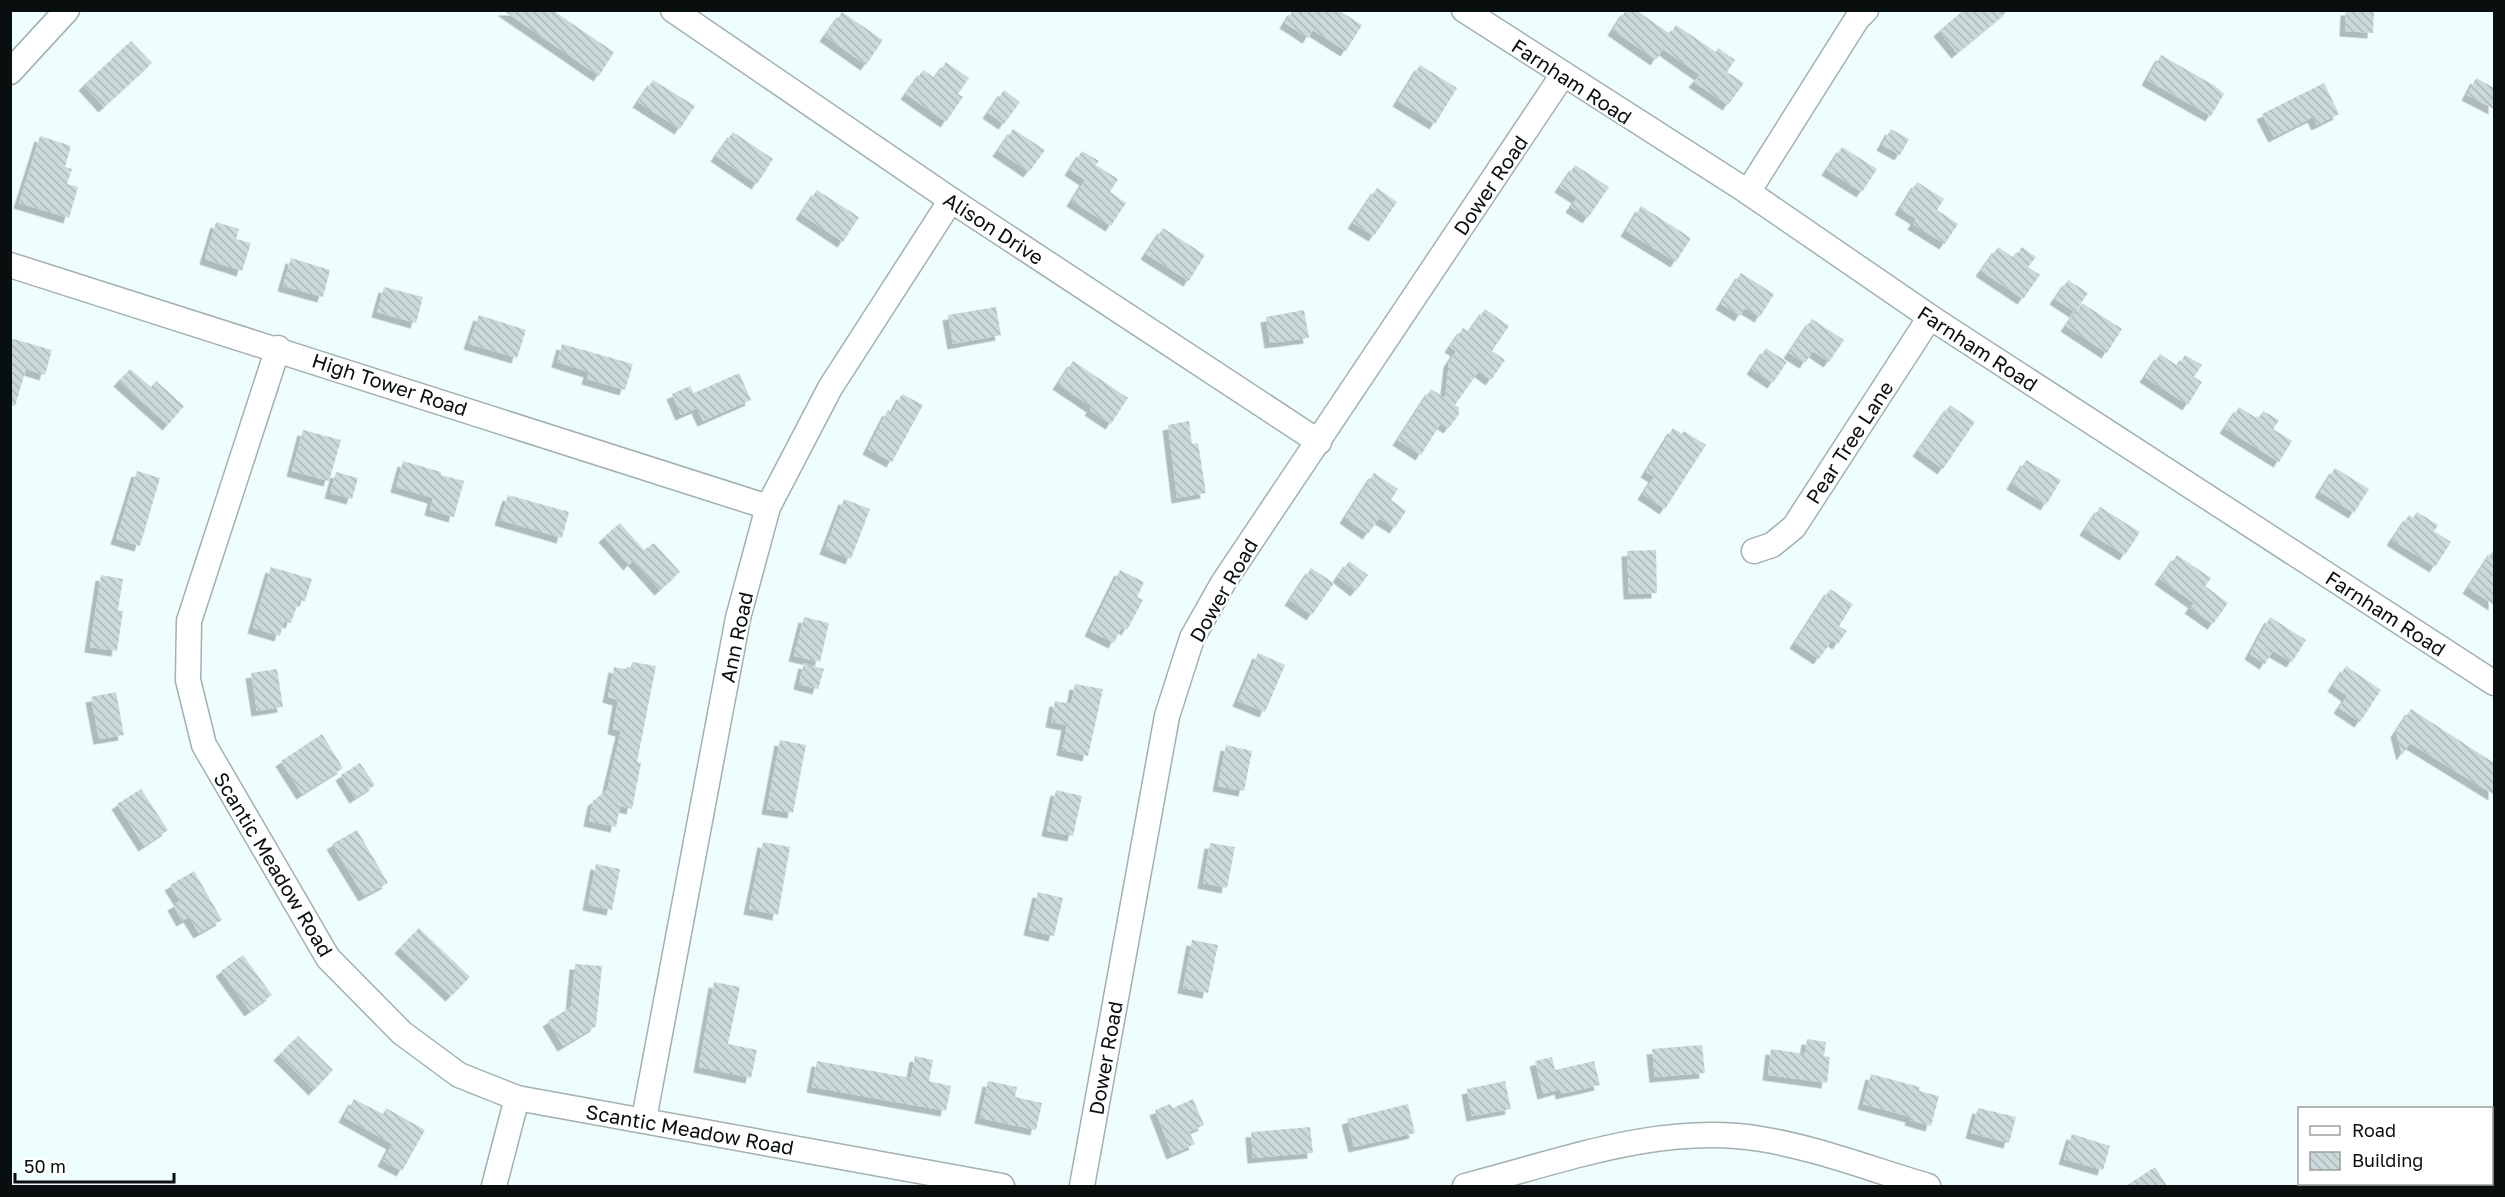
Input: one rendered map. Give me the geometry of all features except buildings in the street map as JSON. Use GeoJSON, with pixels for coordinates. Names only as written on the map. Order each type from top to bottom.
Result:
{"type":"FeatureCollection","features":[{"type":"Feature","properties":{"kind":"street"},"geometry":{"type":"LineString","coordinates":[[10,72],[67,10]]}},
{"type":"Feature","properties":{"kind":"street","name":"Alison Drive"},"geometry":{"type":"LineString","coordinates":[[673,10],[951,200],[1319,442]]}},
{"type":"Feature","properties":{"kind":"street","name":"Farnham Road"},"geometry":{"type":"LineString","coordinates":[[1464,10],[1562,76],[1748,192],[1930,317],[2494,683]]}},
{"type":"Feature","properties":{"kind":"street"},"geometry":{"type":"LineString","coordinates":[[1748,192],[1857,19],[1866,10]]}},
{"type":"Feature","properties":{"kind":"street","name":"Dower Road"},"geometry":{"type":"LineString","coordinates":[[1082,1186],[1167,716],[1192,638],[1222,583],[1319,442],[1562,76]]}},
{"type":"Feature","properties":{"kind":"street","name":"Ann Road"},"geometry":{"type":"LineString","coordinates":[[644,1119],[738,618],[768,507],[830,388],[951,200]]}},
{"type":"Feature","properties":{"kind":"street","name":"High Tower Road"},"geometry":{"type":"LineString","coordinates":[[10,265],[278,348],[768,507]]}},
{"type":"Feature","properties":{"kind":"street","name":"Pear Tree Lane"},"geometry":{"type":"LineString","coordinates":[[1754,551],[1772,545],[1794,527],[1930,317]]}},
{"type":"Feature","properties":{"kind":"street","name":"Scantic Meadow Road"},"geometry":{"type":"LineString","coordinates":[[278,348],[189,621],[188,680],[204,745],[328,958],[402,1033],[459,1075],[517,1098],[644,1119],[1002,1186]]}},
{"type":"Feature","properties":{"kind":"street"},"geometry":{"type":"LineString","coordinates":[[494,1186],[517,1098]]}},
{"type":"Feature","properties":{"kind":"street"},"geometry":{"type":"LineString","coordinates":[[1465,1186],[1633,1143],[1693,1135],[1760,1138],[1928,1186]]}}]}
